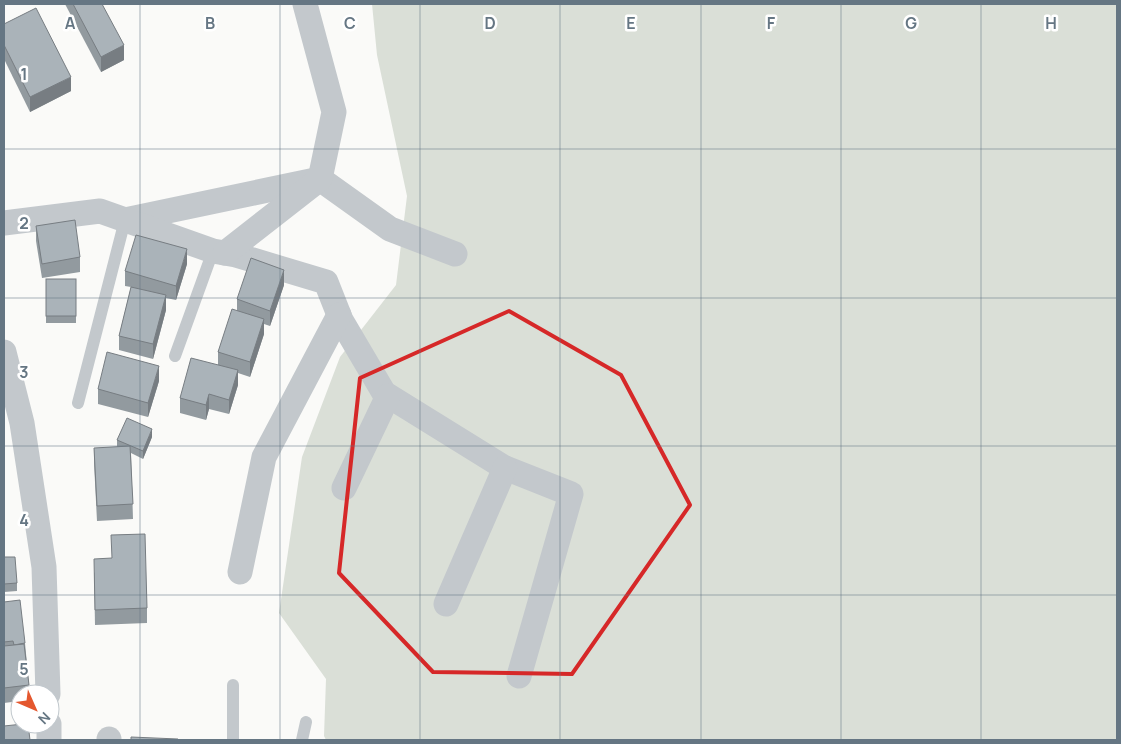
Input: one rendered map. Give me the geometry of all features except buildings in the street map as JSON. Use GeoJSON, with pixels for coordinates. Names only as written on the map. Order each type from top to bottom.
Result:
{"type":"FeatureCollection","features":[{"type":"Feature","properties":{"kind":"street"},"geometry":{"type":"LineString","coordinates":[[219,252],[320,180],[334,112],[305,4]]}},
{"type":"Feature","properties":{"kind":"street"},"geometry":{"type":"LineString","coordinates":[[125,220],[320,180],[390,229],[456,254]]}},
{"type":"Feature","properties":{"kind":"street"},"geometry":{"type":"LineString","coordinates":[[4,223],[100,211],[219,252],[236,255],[326,282],[339,315],[384,393],[505,468],[570,494],[519,676]]}},
{"type":"Feature","properties":{"kind":"street"},"geometry":{"type":"LineString","coordinates":[[240,572],[264,457],[339,315]]}},
{"type":"Feature","properties":{"kind":"street"},"geometry":{"type":"LineString","coordinates":[[4,352],[22,423],[44,567],[48,684]]}},
{"type":"Feature","properties":{"kind":"street"},"geometry":{"type":"LineString","coordinates":[[344,488],[388,396]]}},
{"type":"Feature","properties":{"kind":"street"},"geometry":{"type":"LineString","coordinates":[[446,604],[505,468]]}},
{"type":"Feature","properties":{"kind":"lane"},"geometry":{"type":"LineString","coordinates":[[78,403],[125,220]]}},
{"type":"Feature","properties":{"kind":"lane"},"geometry":{"type":"LineString","coordinates":[[175,356],[219,252]]}},
{"type":"Feature","properties":{"kind":"lane"},"geometry":{"type":"LineString","coordinates":[[233,685],[233,740]]}},
{"type":"Feature","properties":{"kind":"lane"},"geometry":{"type":"LineString","coordinates":[[302,740],[306,722]]}},
{"type":"Feature","properties":{"kind":"highlighted area"},"geometry":{"type":"Polygon","coordinates":[[[509,311],[621,375],[690,505],[572,674],[433,672],[339,573],[360,378],[509,311]]]}},
{"type":"Feature","properties":{"kind":"shaded area"},"geometry":{"type":"Polygon","coordinates":[[[372,4],[1117,4],[1117,740],[326,740],[324,736],[326,679],[279,613],[302,457],[340,357],[396,285],[407,196],[377,55],[372,4]]]}}]}
